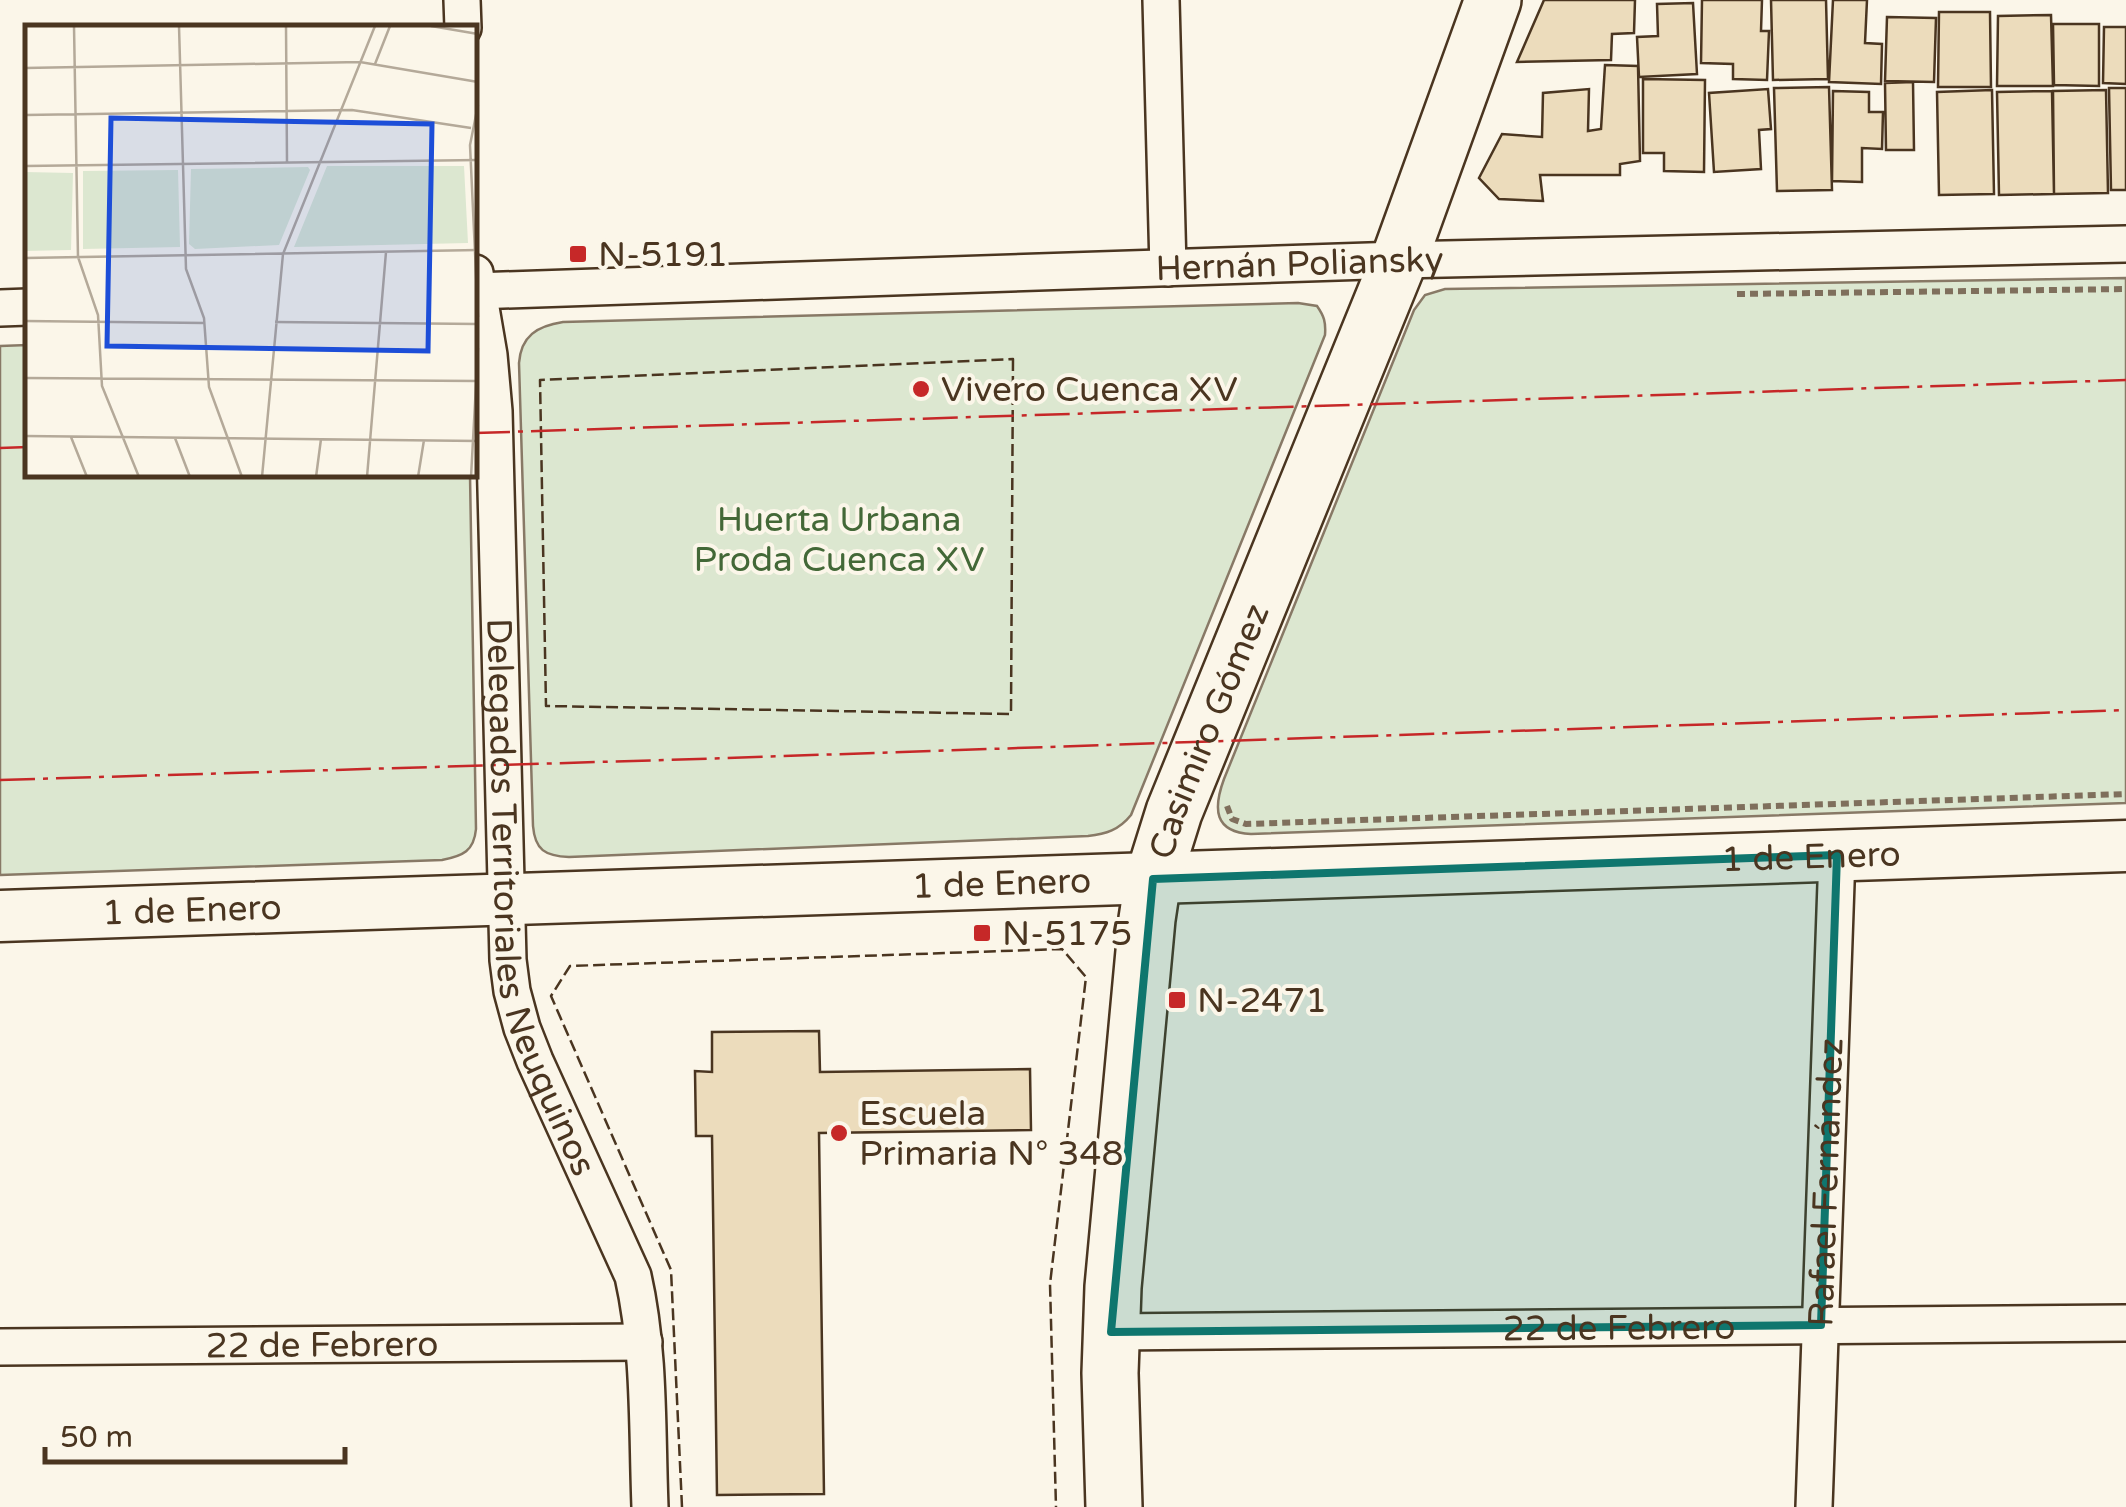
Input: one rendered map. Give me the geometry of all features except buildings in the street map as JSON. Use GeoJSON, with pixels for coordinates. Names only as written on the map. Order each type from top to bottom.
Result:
{"type":"FeatureCollection","features":[{"type":"Feature","properties":{"kind":"main road","name":"Casimiro Gómez"},"geometry":{"type":"LineString","coordinates":[[1114,1507],[1111,1332],[1153,879],[1174,812],[1399,260],[1493,0]]}},
{"type":"Feature","properties":{"kind":"main road","name":"1 de Enero"},"geometry":{"type":"LineString","coordinates":[[0,916],[2126,846]]}},
{"type":"Feature","properties":{"kind":"street"},"geometry":{"type":"LineString","coordinates":[[462,0],[463,25]]}},
{"type":"Feature","properties":{"kind":"street"},"geometry":{"type":"LineString","coordinates":[[1161,0],[1168,268]]}},
{"type":"Feature","properties":{"kind":"street","name":"Hernán Poliansky"},"geometry":{"type":"LineString","coordinates":[[478,285],[2126,244]]}},
{"type":"Feature","properties":{"kind":"street","name":"Delegados Territoriales Neuquinos"},"geometry":{"type":"LineString","coordinates":[[478,296],[494,411],[506,900],[512,991],[522,1028],[633,1276],[644,1342],[650,1507]]}},
{"type":"Feature","properties":{"kind":"street"},"geometry":{"type":"LineString","coordinates":[[0,308],[25,307]]}},
{"type":"Feature","properties":{"kind":"street","name":"Rafael Fernández"},"geometry":{"type":"LineString","coordinates":[[1814,1507],[1837,855]]}},
{"type":"Feature","properties":{"kind":"street","name":"22 de Febrero"},"geometry":{"type":"LineString","coordinates":[[1111,1332],[2126,1323]]}},
{"type":"Feature","properties":{"kind":"street","name":"22 de Febrero"},"geometry":{"type":"LineString","coordinates":[[0,1347],[644,1342]]}},
{"type":"Feature","properties":{"kind":"path"},"geometry":{"type":"LineString","coordinates":[[1726,294],[2126,289]]}},
{"type":"Feature","properties":{"kind":"path"},"geometry":{"type":"LineString","coordinates":[[1228,800],[1228,814],[1246,824],[2126,794]]}},
{"type":"Feature","properties":{"kind":"highlighted area"},"geometry":{"type":"Polygon","coordinates":[[[1837,855],[1821,1325],[1111,1332],[1153,879],[1837,855]]]}},
{"type":"Feature","properties":{"kind":"green space"},"geometry":{"type":"Polygon","coordinates":[[[2126,278],[2126,803],[1251,834],[1223,824],[1218,800],[1224,779],[1414,310],[1425,295],[1445,289],[2126,278]]]}},
{"type":"Feature","properties":{"kind":"green space","name":"Huerta Urbana Proda Cuenca XV"},"geometry":{"type":"Polygon","coordinates":[[[1298,303],[1317,306],[1324,319],[1325,335],[1131,815],[1122,824],[1088,836],[569,857],[548,853],[539,846],[533,826],[519,363],[523,346],[532,334],[563,322],[1298,303]]]}},
{"type":"Feature","properties":{"kind":"green space"},"geometry":{"type":"Polygon","coordinates":[[[25,345],[25,478],[470,478],[476,829],[473,843],[466,851],[442,860],[0,875],[0,346],[25,345]]]}},
{"type":"Feature","properties":{"kind":"fence"},"geometry":{"type":"LineString","coordinates":[[1013,359],[1011,714],[546,706],[540,380],[1013,359]]}},
{"type":"Feature","properties":{"kind":"fence"},"geometry":{"type":"LineString","coordinates":[[682,1507],[671,1270],[551,996],[570,966],[1062,949],[1086,977],[1050,1284],[1056,1507]]}},
{"type":"Feature","properties":{"kind":"power"},"geometry":{"type":"LineString","coordinates":[[478,433],[2126,380]]}},
{"type":"Feature","properties":{"kind":"power"},"geometry":{"type":"LineString","coordinates":[[0,448],[25,447]]}},
{"type":"Feature","properties":{"kind":"power"},"geometry":{"type":"LineString","coordinates":[[0,780],[2126,710]]}},
{"type":"Feature","properties":{"kind":"place","name":"N-5191"},"geometry":{"type":"Point","coordinates":[578,254]}},
{"type":"Feature","properties":{"kind":"place","name":"Vivero Cuenca XV"},"geometry":{"type":"Point","coordinates":[921,389]}},
{"type":"Feature","properties":{"kind":"place","name":"N-5175"},"geometry":{"type":"Point","coordinates":[982,933]}},
{"type":"Feature","properties":{"kind":"place","name":"N-2471"},"geometry":{"type":"Point","coordinates":[1177,1000]}},
{"type":"Feature","properties":{"kind":"place","name":"Escuela Primaria N° 348"},"geometry":{"type":"Point","coordinates":[839,1133]}}]}
